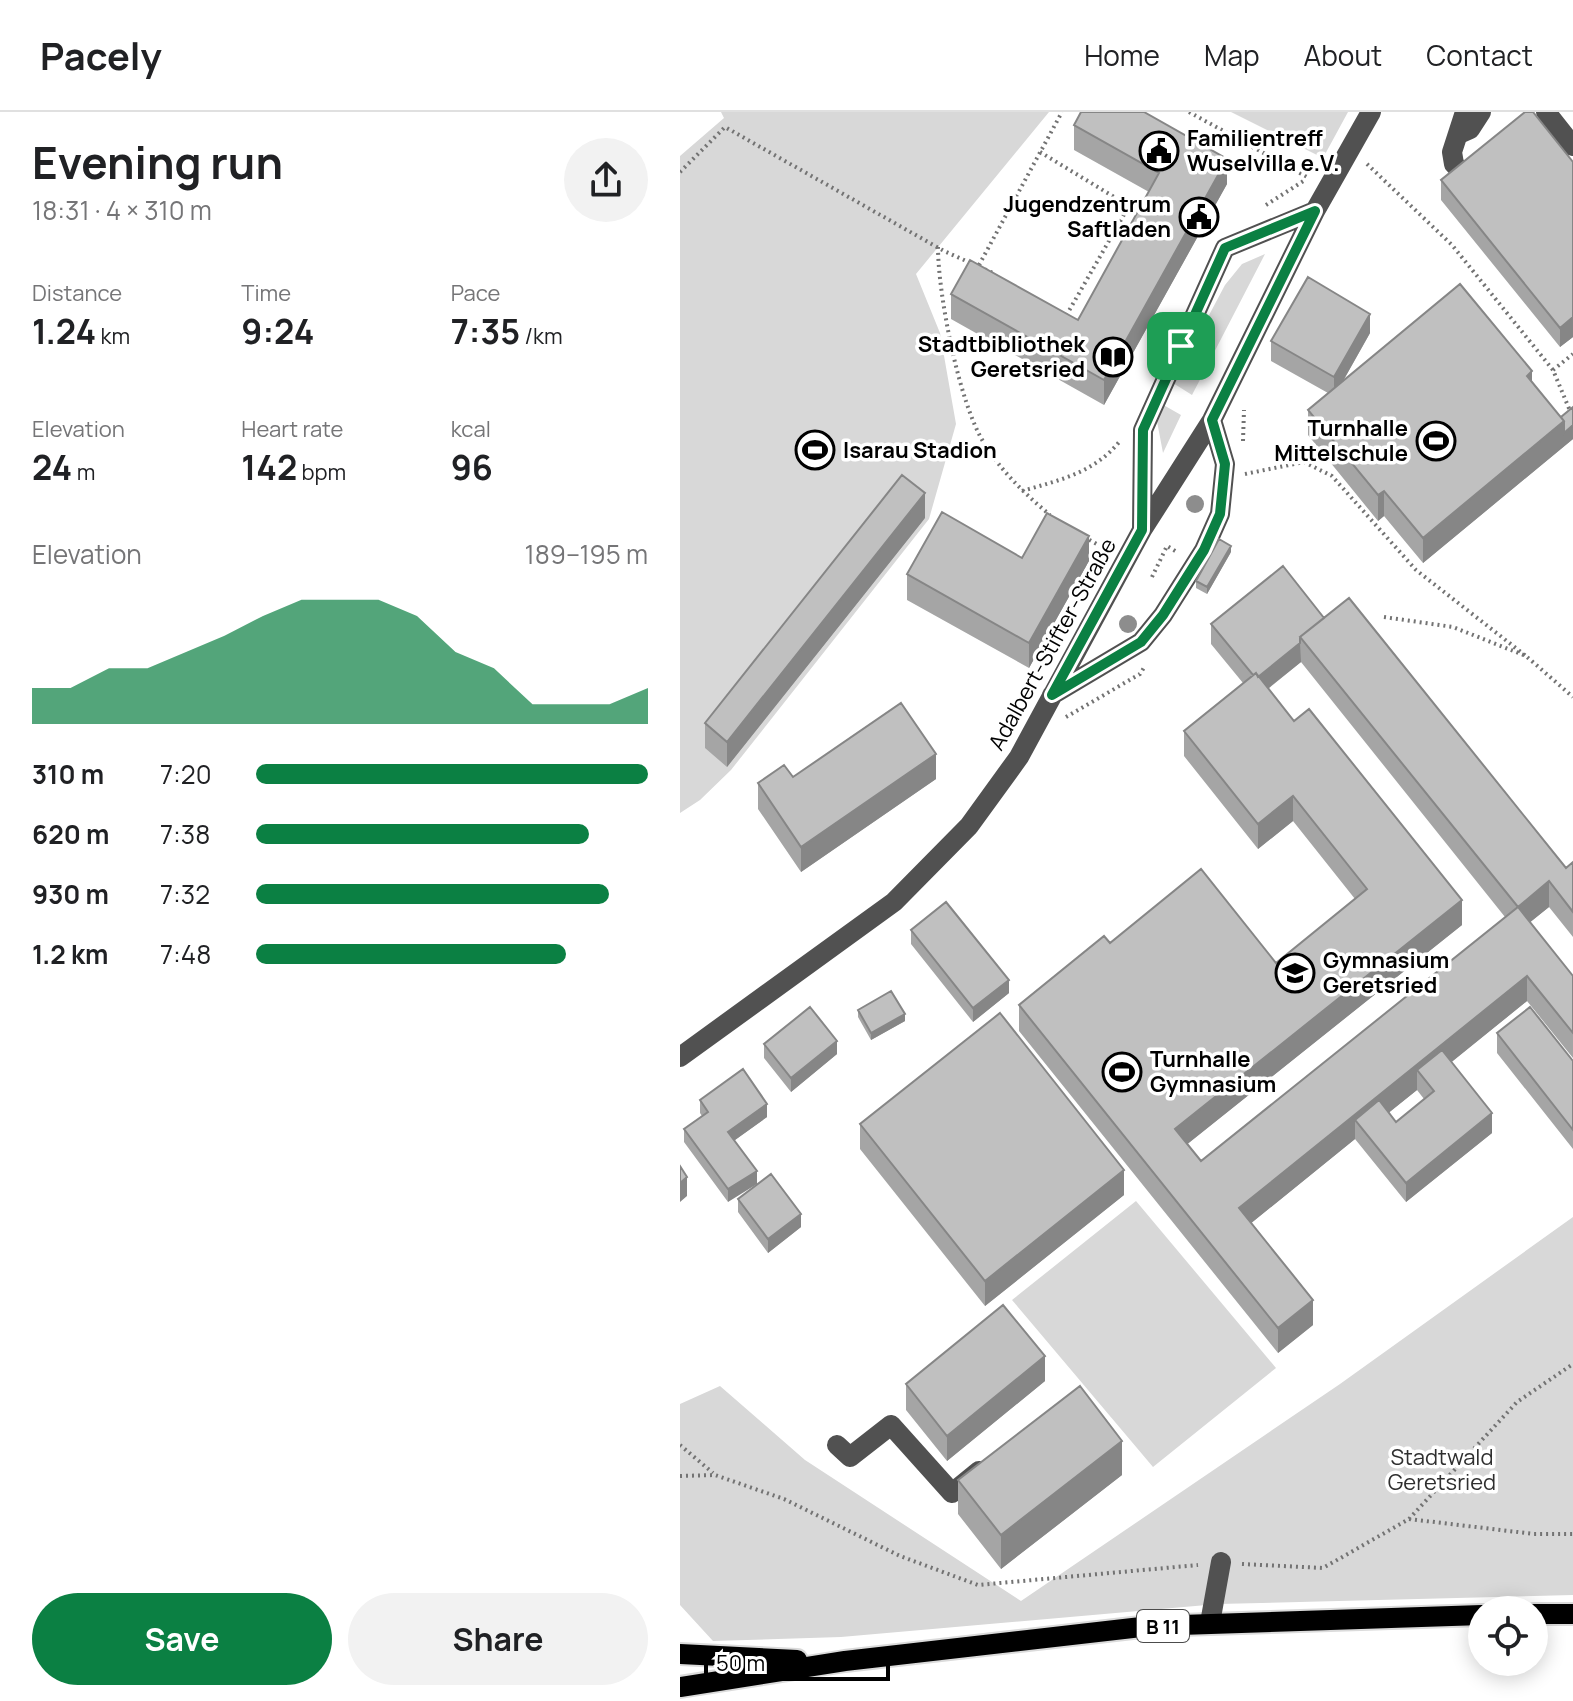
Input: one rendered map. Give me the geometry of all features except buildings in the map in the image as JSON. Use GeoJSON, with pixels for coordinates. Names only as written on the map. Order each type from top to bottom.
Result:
{"type":"FeatureCollection","features":[{"type":"Feature","properties":{"kind":"main road"},"geometry":{"type":"LineString","coordinates":[[1548,1614],[1573,1614]]}},
{"type":"Feature","properties":{"kind":"main road","name":"B 11"},"geometry":{"type":"LineString","coordinates":[[680,1687],[845,1661],[1150,1626],[1468,1615]]}},
{"type":"Feature","properties":{"kind":"main road"},"geometry":{"type":"LineString","coordinates":[[680,1654],[845,1661]]}},
{"type":"Feature","properties":{"kind":"street","name":"Adalbert-Stifter-Straße"},"geometry":{"type":"LineString","coordinates":[[680,1057],[894,902],[969,826],[1019,757],[1142,530],[1212,420],[1315,211],[1371,112]]}},
{"type":"Feature","properties":{"kind":"street"},"geometry":{"type":"LineString","coordinates":[[1465,112],[1461,133],[1452,152],[1454,164],[1467,178]]}},
{"type":"Feature","properties":{"kind":"street"},"geometry":{"type":"LineString","coordinates":[[1461,133],[1470,129],[1481,112]]}},
{"type":"Feature","properties":{"kind":"street"},"geometry":{"type":"LineString","coordinates":[[1546,112],[1573,146]]}},
{"type":"Feature","properties":{"kind":"street"},"geometry":{"type":"LineString","coordinates":[[1142,530],[1143,430],[1225,248],[1315,211]]}},
{"type":"Feature","properties":{"kind":"street"},"geometry":{"type":"LineString","coordinates":[[1052,695],[1141,642],[1163,615],[1204,550],[1220,514],[1225,464],[1212,420]]}},
{"type":"Feature","properties":{"kind":"street"},"geometry":{"type":"LineString","coordinates":[[837,1445],[850,1457],[891,1425],[952,1493],[997,1457]]}},
{"type":"Feature","properties":{"kind":"street"},"geometry":{"type":"LineString","coordinates":[[1210,1623],[1221,1562]]}},
{"type":"Feature","properties":{"kind":"path"},"geometry":{"type":"LineString","coordinates":[[979,265],[1062,112]]}},
{"type":"Feature","properties":{"kind":"path"},"geometry":{"type":"LineString","coordinates":[[1189,112],[1308,178],[1365,162],[1452,245],[1553,370],[1573,418]]}},
{"type":"Feature","properties":{"kind":"path"},"geometry":{"type":"LineString","coordinates":[[680,172],[725,127],[938,247],[1004,279]]}},
{"type":"Feature","properties":{"kind":"path"},"geometry":{"type":"LineString","coordinates":[[1040,152],[1129,206],[1065,316],[1053,309]]}},
{"type":"Feature","properties":{"kind":"path"},"geometry":{"type":"LineString","coordinates":[[938,247],[938,277],[963,387],[983,441],[1022,491],[1056,520]]}},
{"type":"Feature","properties":{"kind":"path"},"geometry":{"type":"LineString","coordinates":[[1553,370],[1573,354]]}},
{"type":"Feature","properties":{"kind":"path"},"geometry":{"type":"LineString","coordinates":[[1022,491],[1082,473],[1110,453],[1124,436]]}},
{"type":"Feature","properties":{"kind":"path"},"geometry":{"type":"LineString","coordinates":[[1243,474],[1304,462],[1332,476],[1416,570],[1573,697]]}},
{"type":"Feature","properties":{"kind":"path"},"geometry":{"type":"LineString","coordinates":[[1080,534],[1104,548]]}},
{"type":"Feature","properties":{"kind":"path"},"geometry":{"type":"LineString","coordinates":[[1152,577],[1167,546]]}},
{"type":"Feature","properties":{"kind":"path"},"geometry":{"type":"LineString","coordinates":[[1384,617],[1453,627],[1526,656]]}},
{"type":"Feature","properties":{"kind":"path"},"geometry":{"type":"LineString","coordinates":[[680,1476],[715,1475],[784,1499],[900,1556],[978,1585],[1221,1562],[1323,1568],[1409,1519],[1517,1402],[1573,1364]]}},
{"type":"Feature","properties":{"kind":"path"},"geometry":{"type":"LineString","coordinates":[[680,1445],[715,1475]]}},
{"type":"Feature","properties":{"kind":"path"},"geometry":{"type":"LineString","coordinates":[[1409,1519],[1573,1534]]}},
{"type":"Feature","properties":{"kind":"green space","name":"Isarau Stadion"},"geometry":{"type":"Polygon","coordinates":[[[721,112],[1049,112],[916,274],[940,333],[956,424],[929,519],[731,770],[700,800],[680,813],[680,156],[724,118],[721,112]]]}},
{"type":"Feature","properties":{"kind":"green space"},"geometry":{"type":"Polygon","coordinates":[[[1231,112],[1348,112],[1323,158],[1231,112]]]}},
{"type":"Feature","properties":{"kind":"green space"},"geometry":{"type":"Polygon","coordinates":[[[1265,254],[1192,395],[1173,383],[1225,285],[1242,264],[1265,254]]]}},
{"type":"Feature","properties":{"kind":"green space"},"geometry":{"type":"Polygon","coordinates":[[[1160,403],[1181,415],[1163,453],[1156,416],[1160,403]]]}},
{"type":"Feature","properties":{"kind":"green space"},"geometry":{"type":"Polygon","coordinates":[[[1136,1201],[1276,1368],[1153,1467],[1012,1300],[1136,1201]]]}},
{"type":"Feature","properties":{"kind":"green space","name":"Stadtwald Geretsried"},"geometry":{"type":"Polygon","coordinates":[[[1573,1217],[1573,1595],[1218,1604],[841,1637],[713,1641],[680,1605],[680,1404],[720,1386],[805,1460],[1021,1601],[1340,1384],[1573,1217]]]}},
{"type":"Feature","properties":{"kind":"place","name":"Familientreff Wuselvilla e.V."},"geometry":{"type":"Point","coordinates":[1159,151]}},
{"type":"Feature","properties":{"kind":"place","name":"Jugendzentrum Saftladen"},"geometry":{"type":"Point","coordinates":[1199,217]}},
{"type":"Feature","properties":{"kind":"place","name":"Stadtbibliothek Geretsried"},"geometry":{"type":"Point","coordinates":[1113,357]}},
{"type":"Feature","properties":{"kind":"place","name":"Turnhalle Mittelschule"},"geometry":{"type":"Point","coordinates":[1436,441]}},
{"type":"Feature","properties":{"kind":"place","name":"Isarau Stadion"},"geometry":{"type":"Point","coordinates":[815,450]}},
{"type":"Feature","properties":{"kind":"place","name":"Gymnasium Geretsried"},"geometry":{"type":"Point","coordinates":[1295,973]}},
{"type":"Feature","properties":{"kind":"place","name":"Turnhalle Gymnasium"},"geometry":{"type":"Point","coordinates":[1122,1072]}},
{"type":"Feature","properties":{"kind":"route"},"geometry":{"type":"LineString","coordinates":[[1315,211],[1212,420],[1225,464],[1220,514],[1204,550],[1163,615],[1141,642],[1052,695],[1142,530],[1143,430],[1181,346],[1225,248],[1315,211]]}}]}
